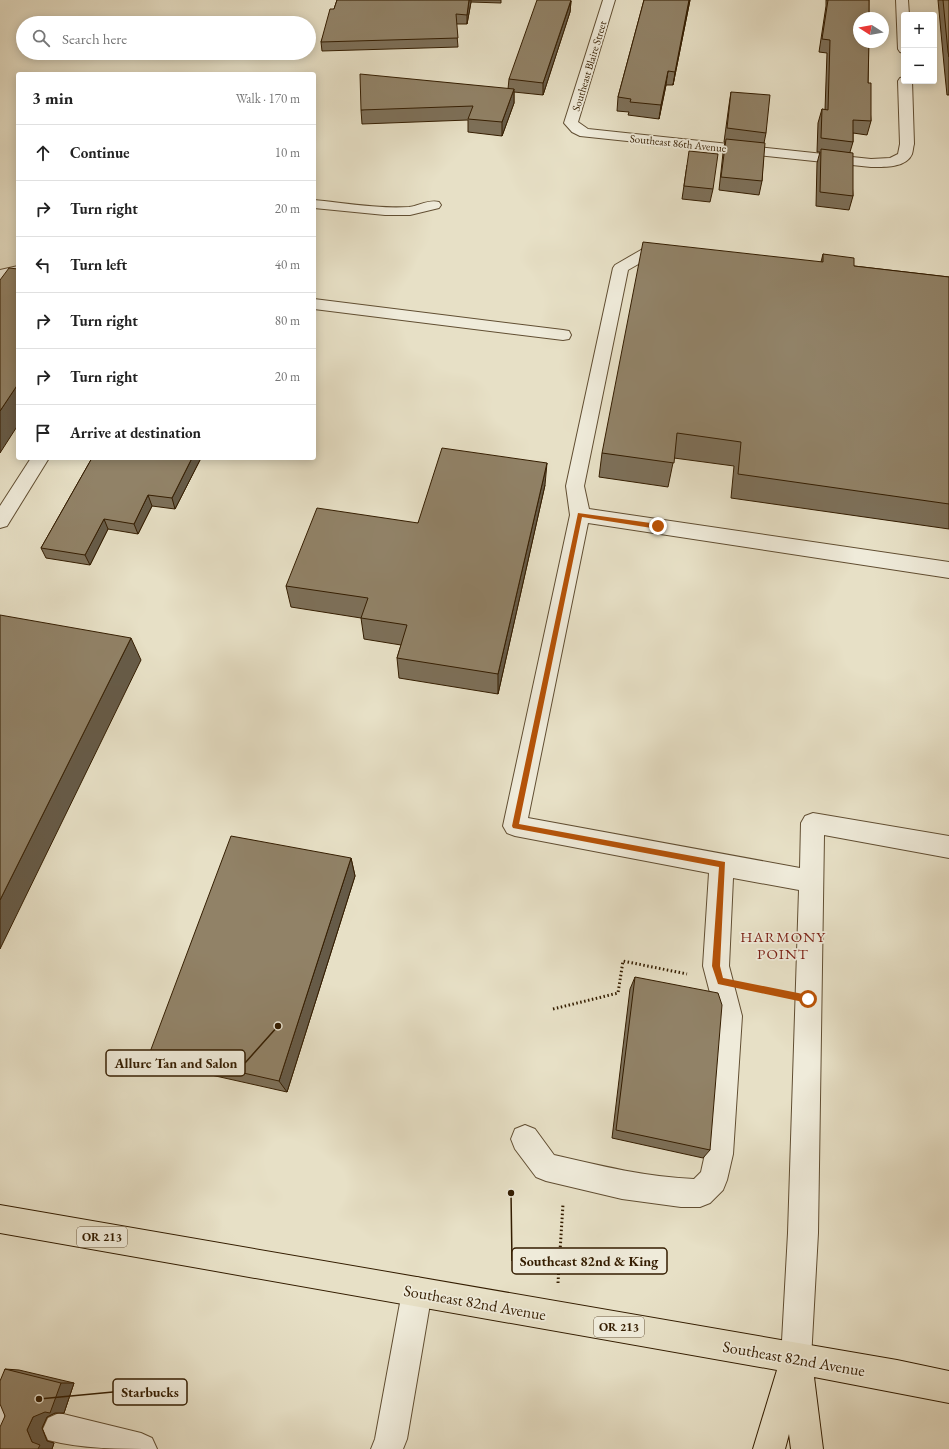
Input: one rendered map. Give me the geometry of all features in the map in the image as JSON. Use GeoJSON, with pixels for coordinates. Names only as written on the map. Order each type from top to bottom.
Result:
{"type":"FeatureCollection","features":[{"type":"Feature","properties":{"kind":"main road","name":"Southeast 82nd Avenue"},"geometry":{"type":"LineString","coordinates":[[0,1218],[796,1358],[949,1387]]}},
{"type":"Feature","properties":{"kind":"main road"},"geometry":{"type":"LineString","coordinates":[[770,1449],[796,1358]]}},
{"type":"Feature","properties":{"kind":"main road"},"geometry":{"type":"LineString","coordinates":[[796,1358],[807,1449]]}},
{"type":"Feature","properties":{"kind":"street","name":"Southeast Blaire Street"},"geometry":{"type":"LineString","coordinates":[[577,129],[571,123],[609,0]]}},
{"type":"Feature","properties":{"kind":"street"},"geometry":{"type":"LineString","coordinates":[[902,0],[904,48]]}},
{"type":"Feature","properties":{"kind":"street","name":"Southeast 86th Avenue"},"geometry":{"type":"LineString","coordinates":[[577,129],[585,133],[598,136],[871,164],[886,163],[900,160],[905,154],[907,144],[905,84]]}},
{"type":"Feature","properties":{"kind":"street"},"geometry":{"type":"LineString","coordinates":[[316,204],[385,211],[410,211],[434,205]]}},
{"type":"Feature","properties":{"kind":"street"},"geometry":{"type":"LineString","coordinates":[[685,257],[646,253],[621,268],[575,486],[580,515],[515,826],[811,881]]}},
{"type":"Feature","properties":{"kind":"street"},"geometry":{"type":"LineString","coordinates":[[0,275],[16,271]]}},
{"type":"Feature","properties":{"kind":"street"},"geometry":{"type":"LineString","coordinates":[[316,304],[563,335]]}},
{"type":"Feature","properties":{"kind":"street"},"geometry":{"type":"LineString","coordinates":[[0,521],[39,460]]}},
{"type":"Feature","properties":{"kind":"street"},"geometry":{"type":"LineString","coordinates":[[580,515],[949,570]]}},
{"type":"Feature","properties":{"kind":"street"},"geometry":{"type":"LineString","coordinates":[[796,1358],[803,1233],[813,823],[949,847]]}},
{"type":"Feature","properties":{"kind":"street"},"geometry":{"type":"LineString","coordinates":[[525,1139],[546,1167],[623,1184],[673,1193],[700,1193],[713,1180],[719,1154],[729,1016],[716,966],[722,864]]}},
{"type":"Feature","properties":{"kind":"street"},"geometry":{"type":"LineString","coordinates":[[386,1449],[391,1439],[417,1292]]}},
{"type":"Feature","properties":{"kind":"street"},"geometry":{"type":"LineString","coordinates":[[58,1429],[141,1449]]}},
{"type":"Feature","properties":{"kind":"path"},"geometry":{"type":"LineString","coordinates":[[553,1009],[618,993],[623,961],[808,999]]}},
{"type":"Feature","properties":{"kind":"path"},"geometry":{"type":"LineString","coordinates":[[556,1316],[564,1202]]}},
{"type":"Feature","properties":{"kind":"building"},"geometry":{"type":"Polygon","coordinates":[[[337,0],[469,0],[467,15],[456,14],[458,38],[321,42],[330,9],[334,9],[337,0]]]}},
{"type":"Feature","properties":{"kind":"building"},"geometry":{"type":"Polygon","coordinates":[[[537,0],[571,0],[543,83],[509,79],[537,0]]]}},
{"type":"Feature","properties":{"kind":"building"},"geometry":{"type":"Polygon","coordinates":[[[644,0],[689,0],[675,72],[668,71],[661,105],[630,102],[631,99],[618,97],[644,0]]]}},
{"type":"Feature","properties":{"kind":"building"},"geometry":{"type":"Polygon","coordinates":[[[828,0],[869,0],[869,12],[853,12],[853,48],[869,48],[868,83],[871,83],[871,121],[853,120],[853,142],[821,138],[822,109],[828,110],[830,40],[822,39],[828,0]]]}},
{"type":"Feature","properties":{"kind":"building"},"geometry":{"type":"Polygon","coordinates":[[[943,0],[949,0],[949,57],[948,52],[943,0]]]}},
{"type":"Feature","properties":{"kind":"building"},"geometry":{"type":"Polygon","coordinates":[[[360,74],[514,89],[502,122],[468,119],[473,106],[361,110],[360,74]]]}},
{"type":"Feature","properties":{"kind":"building"},"geometry":{"type":"Polygon","coordinates":[[[731,92],[770,95],[766,133],[727,128],[731,92]]]}},
{"type":"Feature","properties":{"kind":"building"},"geometry":{"type":"Polygon","coordinates":[[[726,139],[765,143],[762,181],[721,177],[726,139]]]}},
{"type":"Feature","properties":{"kind":"building"},"geometry":{"type":"Polygon","coordinates":[[[821,149],[853,153],[853,196],[820,192],[821,149]]]}},
{"type":"Feature","properties":{"kind":"building"},"geometry":{"type":"Polygon","coordinates":[[[689,151],[718,154],[713,189],[684,186],[689,151]]]}},
{"type":"Feature","properties":{"kind":"building"},"geometry":{"type":"Polygon","coordinates":[[[643,242],[823,262],[823,254],[854,258],[854,266],[949,277],[949,504],[738,474],[741,442],[677,433],[674,463],[602,453],[643,242]]]}},
{"type":"Feature","properties":{"kind":"building"},"geometry":{"type":"Polygon","coordinates":[[[9,268],[16,269],[16,387],[0,411],[0,280],[9,268]]]}},
{"type":"Feature","properties":{"kind":"building"},"geometry":{"type":"Polygon","coordinates":[[[442,448],[547,463],[498,674],[397,658],[407,625],[361,618],[368,598],[286,586],[317,508],[418,523],[442,448]]]}},
{"type":"Feature","properties":{"kind":"building"},"geometry":{"type":"Polygon","coordinates":[[[91,460],[191,460],[172,498],[148,495],[134,524],[104,519],[85,555],[41,548],[91,460]]]}},
{"type":"Feature","properties":{"kind":"building"},"geometry":{"type":"Polygon","coordinates":[[[0,615],[131,638],[0,900],[0,615]]]}},
{"type":"Feature","properties":{"kind":"building"},"geometry":{"type":"Polygon","coordinates":[[[231,836],[351,858],[279,1081],[150,1052],[231,836]]]}},
{"type":"Feature","properties":{"kind":"building"},"geometry":{"type":"Polygon","coordinates":[[[635,977],[718,993],[722,1005],[710,1150],[616,1130],[635,977]]]}},
{"type":"Feature","properties":{"kind":"building"},"geometry":{"type":"Polygon","coordinates":[[[5,1369],[61,1383],[50,1413],[45,1412],[33,1417],[27,1430],[32,1442],[40,1445],[38,1449],[0,1449],[0,1427],[5,1416],[0,1404],[0,1381],[5,1369]]]}},
{"type":"Feature","properties":{"kind":"place","name":"Allure Tan and Salon"},"geometry":{"type":"Point","coordinates":[278,1026]}},
{"type":"Feature","properties":{"kind":"place","name":"Southeast 82nd & King"},"geometry":{"type":"Point","coordinates":[511,1193]}},
{"type":"Feature","properties":{"kind":"place","name":"Starbucks"},"geometry":{"type":"Point","coordinates":[39,1399]}},
{"type":"Feature","properties":{"kind":"district","name":"HARMONY POINT"},"geometry":{"type":"Point","coordinates":[783,946]}},
{"type":"Feature","properties":{"kind":"route"},"geometry":{"type":"LineString","coordinates":[[658,526],[580,515],[515,826],[722,864],[716,966],[720,981],[808,999]]}}]}
